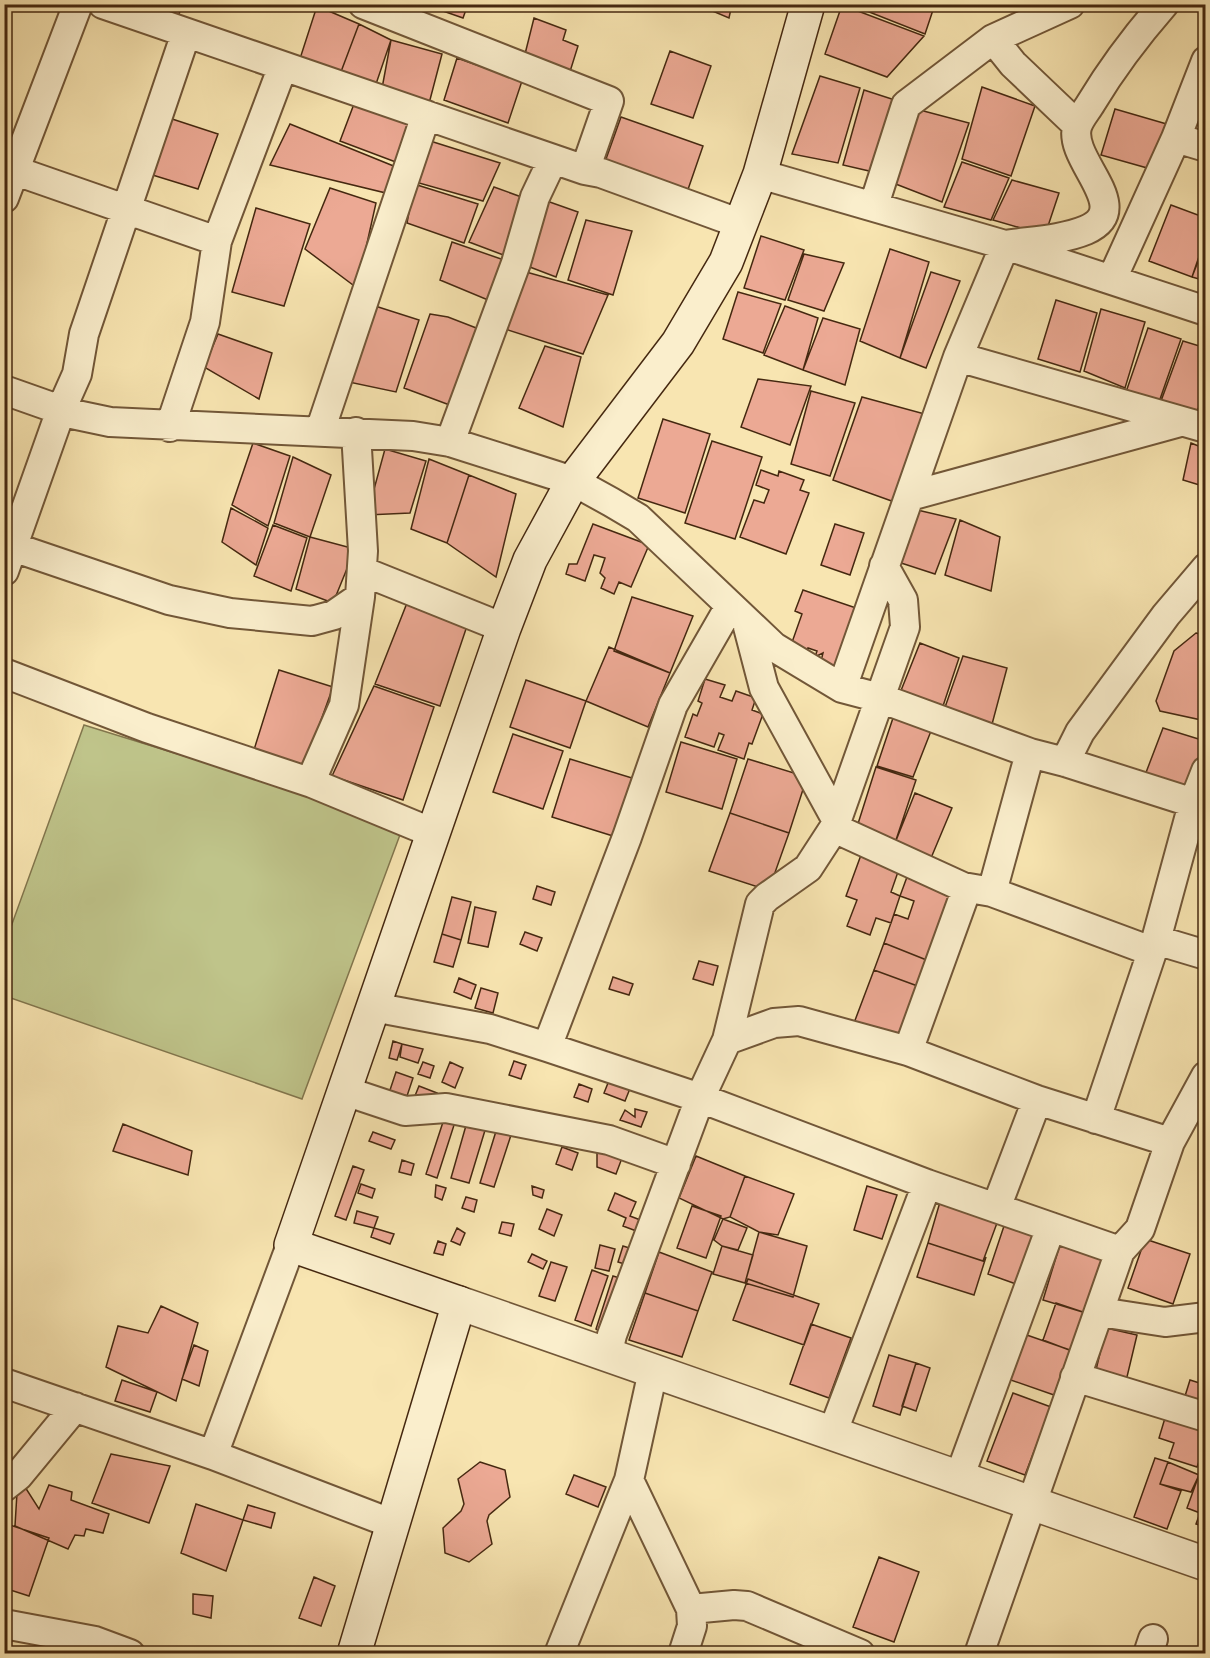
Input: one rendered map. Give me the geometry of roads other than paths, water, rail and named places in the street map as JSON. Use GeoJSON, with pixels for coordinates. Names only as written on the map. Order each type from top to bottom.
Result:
{"type":"FeatureCollection","features":[{"type":"Feature","properties":{"kind":"main road"},"geometry":{"type":"LineString","coordinates":[[808,4],[760,174],[726,262],[678,343],[573,481],[530,560],[504,628],[291,1245],[1206,1564]]}},
{"type":"Feature","properties":{"kind":"main road"},"geometry":{"type":"LineString","coordinates":[[354,1653],[459,1303]]}},
{"type":"Feature","properties":{"kind":"street"},"geometry":{"type":"LineString","coordinates":[[4,198],[78,4]]}},
{"type":"Feature","properties":{"kind":"street"},"geometry":{"type":"LineString","coordinates":[[103,4],[585,171],[601,173],[741,224]]}},
{"type":"Feature","properties":{"kind":"street"},"geometry":{"type":"LineString","coordinates":[[363,4],[609,101],[585,171]]}},
{"type":"Feature","properties":{"kind":"street"},"geometry":{"type":"LineString","coordinates":[[874,205],[906,105],[993,39],[1070,4]]}},
{"type":"Feature","properties":{"kind":"street"},"geometry":{"type":"LineString","coordinates":[[1005,245],[1075,234],[1095,225],[1104,212],[1104,196],[1078,147],[1077,125],[1106,79],[1164,4]]}},
{"type":"Feature","properties":{"kind":"street"},"geometry":{"type":"LineString","coordinates":[[186,33],[124,210],[84,334],[78,374],[61,410],[9,559],[169,600],[230,613],[312,621],[334,615],[361,584]]}},
{"type":"Feature","properties":{"kind":"street"},"geometry":{"type":"LineString","coordinates":[[993,39],[1013,64],[1077,125]]}},
{"type":"Feature","properties":{"kind":"street"},"geometry":{"type":"LineString","coordinates":[[1112,279],[1176,138],[1206,61]]}},
{"type":"Feature","properties":{"kind":"street"},"geometry":{"type":"LineString","coordinates":[[170,427],[205,322],[218,241],[283,66]]}},
{"type":"Feature","properties":{"kind":"street"},"geometry":{"type":"LineString","coordinates":[[320,431],[426,115]]}},
{"type":"Feature","properties":{"kind":"street"},"geometry":{"type":"LineString","coordinates":[[1176,138],[1206,147]]}},
{"type":"Feature","properties":{"kind":"street"},"geometry":{"type":"LineString","coordinates":[[450,442],[516,263],[535,197],[553,159]]}},
{"type":"Feature","properties":{"kind":"street"},"geometry":{"type":"LineString","coordinates":[[16,171],[218,241]]}},
{"type":"Feature","properties":{"kind":"street"},"geometry":{"type":"LineString","coordinates":[[760,174],[874,205],[1005,245],[1206,311]]}},
{"type":"Feature","properties":{"kind":"street"},"geometry":{"type":"LineString","coordinates":[[842,688],[958,357],[1005,245]]}},
{"type":"Feature","properties":{"kind":"street"},"geometry":{"type":"LineString","coordinates":[[958,357],[1193,425]]}},
{"type":"Feature","properties":{"kind":"street"},"geometry":{"type":"LineString","coordinates":[[4,390],[61,410],[110,422],[170,427],[356,432],[413,436],[450,442],[573,481],[638,518],[774,647],[842,688],[880,698],[1030,753],[1065,762],[1200,806]]}},
{"type":"Feature","properties":{"kind":"street"},"geometry":{"type":"LineString","coordinates":[[910,495],[1193,425]]}},
{"type":"Feature","properties":{"kind":"street"},"geometry":{"type":"LineString","coordinates":[[312,783],[316,768],[344,705],[361,584],[356,432]]}},
{"type":"Feature","properties":{"kind":"street"},"geometry":{"type":"LineString","coordinates":[[607,1355],[612,1335],[700,1098],[727,1040],[760,904],[766,897],[808,868],[835,823],[905,627],[906,612],[903,600],[884,566]]}},
{"type":"Feature","properties":{"kind":"street"},"geometry":{"type":"LineString","coordinates":[[1065,762],[1080,732],[1166,615],[1206,568]]}},
{"type":"Feature","properties":{"kind":"street"},"geometry":{"type":"LineString","coordinates":[[361,584],[504,628]]}},
{"type":"Feature","properties":{"kind":"street"},"geometry":{"type":"LineString","coordinates":[[738,614],[764,688],[835,823],[967,888],[908,1051]]}},
{"type":"Feature","properties":{"kind":"street"},"geometry":{"type":"LineString","coordinates":[[547,1047],[627,837],[673,705],[738,614]]}},
{"type":"Feature","properties":{"kind":"street"},"geometry":{"type":"LineString","coordinates":[[4,673],[147,728],[312,783],[433,833]]}},
{"type":"Feature","properties":{"kind":"street"},"geometry":{"type":"LineString","coordinates":[[992,892],[1030,753]]}},
{"type":"Feature","properties":{"kind":"street"},"geometry":{"type":"LineString","coordinates":[[1096,1119],[1200,806],[1206,771]]}},
{"type":"Feature","properties":{"kind":"street"},"geometry":{"type":"LineString","coordinates":[[963,887],[992,892],[1154,946],[1206,955]]}},
{"type":"Feature","properties":{"kind":"street"},"geometry":{"type":"LineString","coordinates":[[373,1007],[490,1029],[547,1047],[700,1098],[927,1184],[1120,1251]]}},
{"type":"Feature","properties":{"kind":"street"},"geometry":{"type":"LineString","coordinates":[[727,1040],[774,1023],[799,1021],[908,1051],[1037,1100],[1170,1142]]}},
{"type":"Feature","properties":{"kind":"street"},"geometry":{"type":"LineString","coordinates":[[980,1653],[1120,1251],[1140,1229],[1170,1142],[1206,1076]]}},
{"type":"Feature","properties":{"kind":"street"},"geometry":{"type":"LineString","coordinates":[[345,1091],[405,1111],[446,1108],[609,1140],[676,1164]]}},
{"type":"Feature","properties":{"kind":"street"},"geometry":{"type":"LineString","coordinates":[[996,1208],[1037,1100]]}},
{"type":"Feature","properties":{"kind":"street"},"geometry":{"type":"LineString","coordinates":[[832,1434],[927,1184]]}},
{"type":"Feature","properties":{"kind":"street"},"geometry":{"type":"LineString","coordinates":[[959,1478],[1051,1227]]}},
{"type":"Feature","properties":{"kind":"street"},"geometry":{"type":"LineString","coordinates":[[213,1455],[291,1245]]}},
{"type":"Feature","properties":{"kind":"street"},"geometry":{"type":"LineString","coordinates":[[1100,1312],[1165,1322],[1206,1317]]}},
{"type":"Feature","properties":{"kind":"street"},"geometry":{"type":"LineString","coordinates":[[559,1653],[629,1480],[653,1371]]}},
{"type":"Feature","properties":{"kind":"street"},"geometry":{"type":"LineString","coordinates":[[1075,1377],[1206,1417]]}},
{"type":"Feature","properties":{"kind":"street"},"geometry":{"type":"LineString","coordinates":[[4,1383],[213,1455],[393,1524]]}},
{"type":"Feature","properties":{"kind":"street"},"geometry":{"type":"LineString","coordinates":[[4,1487],[18,1476],[75,1407]]}},
{"type":"Feature","properties":{"kind":"street"},"geometry":{"type":"LineString","coordinates":[[629,1480],[691,1609],[692,1626],[682,1653]]}},
{"type":"Feature","properties":{"kind":"street"},"geometry":{"type":"LineString","coordinates":[[691,1609],[747,1606],[860,1653]]}},
{"type":"Feature","properties":{"kind":"street"},"geometry":{"type":"LineString","coordinates":[[4,1624],[95,1641],[130,1653]]}}]}
